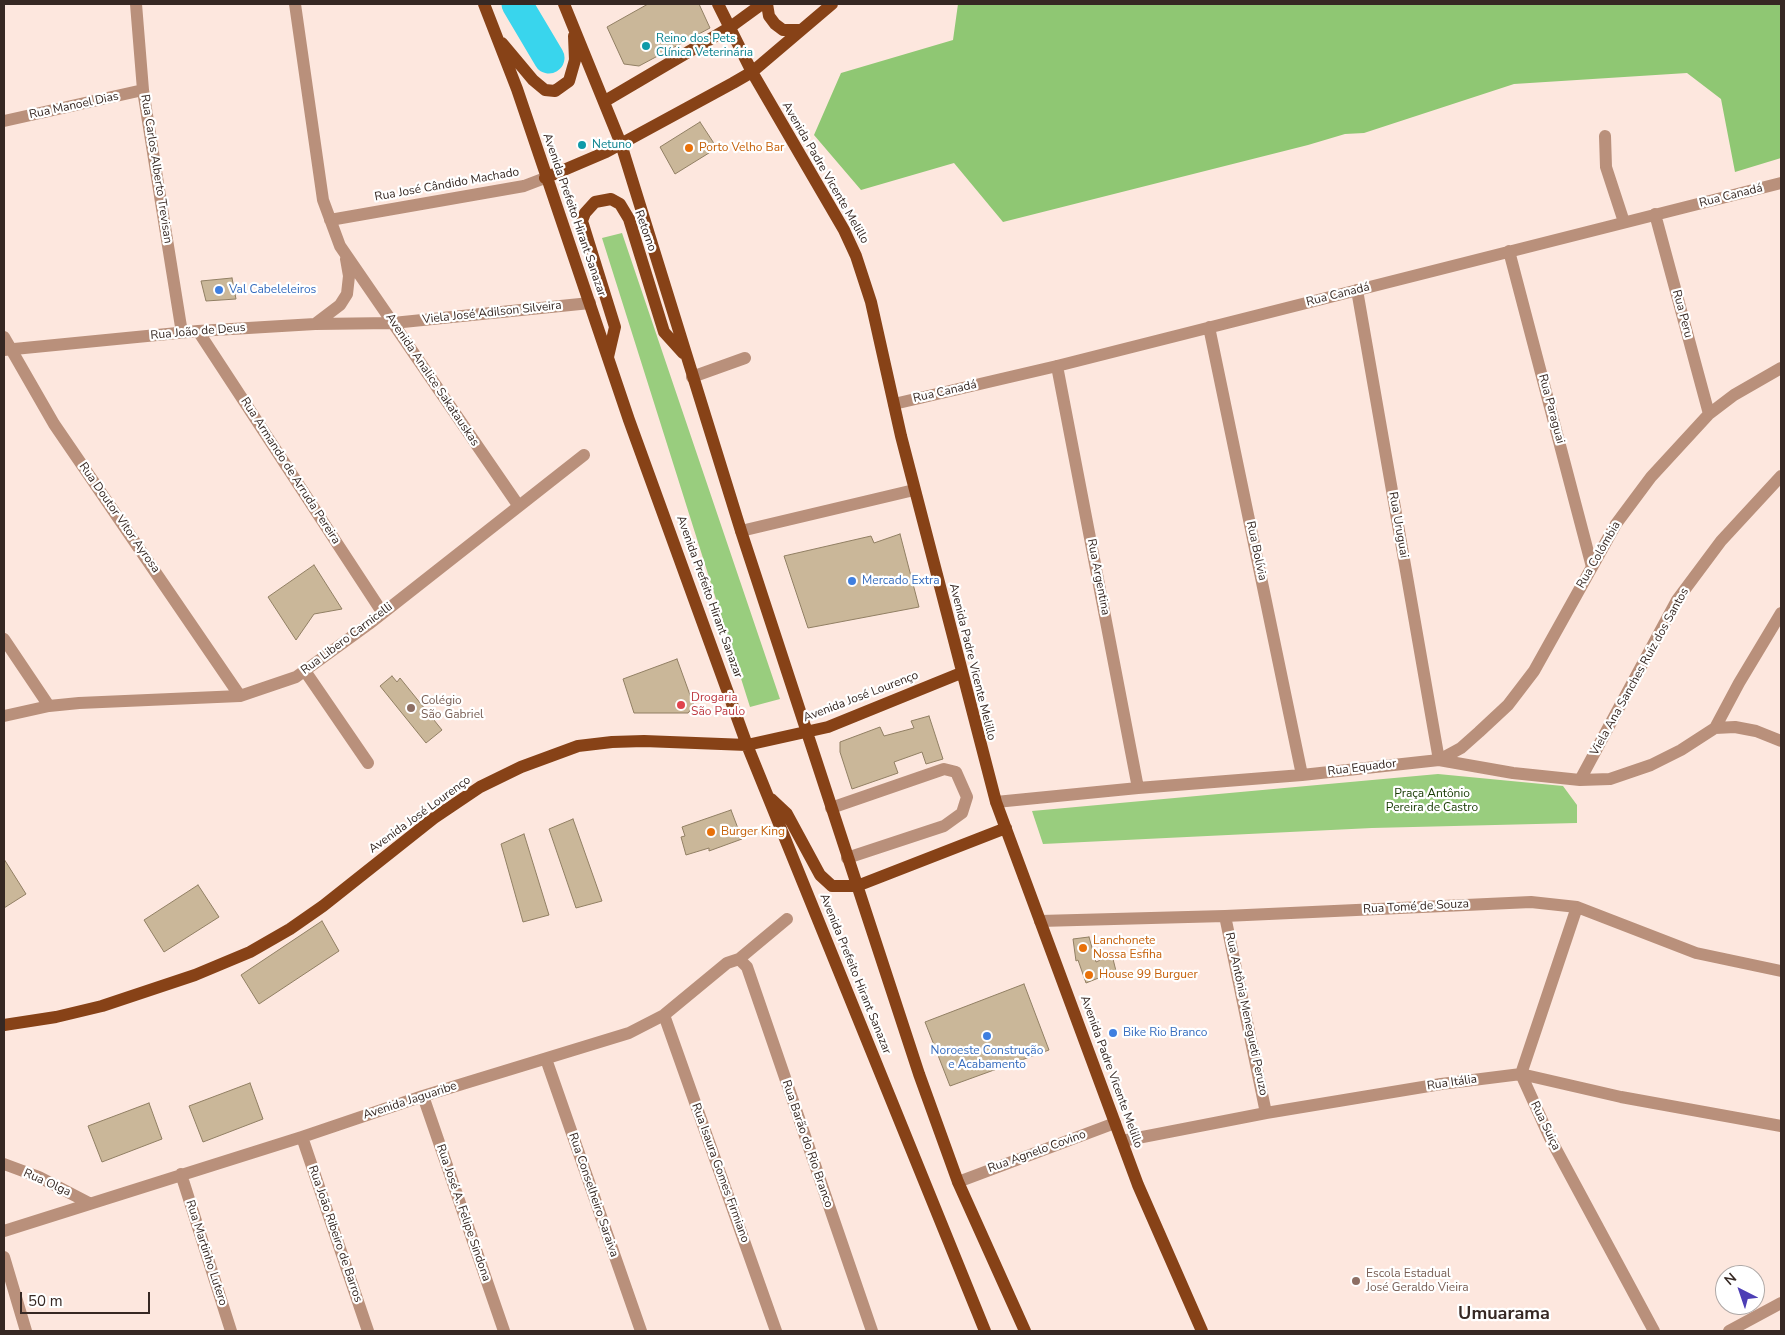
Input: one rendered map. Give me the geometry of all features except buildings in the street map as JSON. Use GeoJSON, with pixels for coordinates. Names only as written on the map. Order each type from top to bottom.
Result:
{"type":"FeatureCollection","features":[{"type":"Feature","properties":{"kind":"main road","name":"Avenida Prefeito Hirant Sanazar"},"geometry":{"type":"LineString","coordinates":[[484,4],[517,89],[545,178],[590,303],[629,420],[747,745],[985,1331]]}},
{"type":"Feature","properties":{"kind":"main road","name":"Avenida Padre Vicente Melillo"},"geometry":{"type":"LineString","coordinates":[[718,4],[752,72],[844,230],[856,256],[870,302],[914,490],[996,802],[1138,1185],[1202,1331]]}},
{"type":"Feature","properties":{"kind":"main road"},"geometry":{"type":"LineString","coordinates":[[605,101],[729,28],[762,4]]}},
{"type":"Feature","properties":{"kind":"main road"},"geometry":{"type":"LineString","coordinates":[[767,4],[769,16],[775,24],[783,30],[800,30]]}},
{"type":"Feature","properties":{"kind":"main road","name":"Rua José Cândido Machado"},"geometry":{"type":"LineString","coordinates":[[545,178],[606,152],[752,72],[832,4]]}},
{"type":"Feature","properties":{"kind":"main road","name":"Avenida Prefeito Hirant Sanazar"},"geometry":{"type":"LineString","coordinates":[[566,9],[621,144],[741,531],[919,1074],[958,1182],[1025,1331]]}},
{"type":"Feature","properties":{"kind":"main road"},"geometry":{"type":"LineString","coordinates":[[497,38],[533,80],[545,90],[555,91],[569,81],[574,60],[575,37],[566,9]]}},
{"type":"Feature","properties":{"kind":"main road","name":"Retorno"},"geometry":{"type":"LineString","coordinates":[[608,356],[615,327],[582,221],[585,213],[594,202],[611,199],[620,204],[629,219],[664,332],[686,357]]}},
{"type":"Feature","properties":{"kind":"main road","name":"Avenida José Lourenço"},"geometry":{"type":"LineString","coordinates":[[4,1025],[56,1017],[102,1006],[195,975],[250,952],[290,929],[323,906],[434,818],[480,787],[521,767],[578,746],[612,742],[747,745],[808,733],[828,727],[961,673]]}},
{"type":"Feature","properties":{"kind":"main road"},"geometry":{"type":"LineString","coordinates":[[769,798],[787,814],[813,864],[826,882],[832,886],[857,886],[1006,828]]}},
{"type":"Feature","properties":{"kind":"street","name":"Rua Carlos Alberto Trevisan"},"geometry":{"type":"LineString","coordinates":[[136,4],[143,90],[182,333]]}},
{"type":"Feature","properties":{"kind":"street","name":"Avenida Analice Sakatauskas"},"geometry":{"type":"LineString","coordinates":[[295,4],[317,166],[330,220],[345,256],[349,276],[347,294],[340,304],[315,324]]}},
{"type":"Feature","properties":{"kind":"street","name":"Rua Manoel Dias"},"geometry":{"type":"LineString","coordinates":[[4,121],[143,90]]}},
{"type":"Feature","properties":{"kind":"street"},"geometry":{"type":"LineString","coordinates":[[1604,136],[1606,167],[1624,222]]}},
{"type":"Feature","properties":{"kind":"street","name":"Rua José Cândido Machado"},"geometry":{"type":"LineString","coordinates":[[330,220],[524,186],[545,178]]}},
{"type":"Feature","properties":{"kind":"street","name":"Rua Canadá"},"geometry":{"type":"LineString","coordinates":[[894,404],[1057,366],[1781,184]]}},
{"type":"Feature","properties":{"kind":"street","name":"Rua Peru"},"geometry":{"type":"LineString","coordinates":[[1656,214],[1709,414]]}},
{"type":"Feature","properties":{"kind":"street","name":"Rua Paraguai"},"geometry":{"type":"LineString","coordinates":[[1509,251],[1592,567]]}},
{"type":"Feature","properties":{"kind":"street","name":"Avenida Analice Sakatauskas"},"geometry":{"type":"LineString","coordinates":[[345,256],[393,322],[518,505]]}},
{"type":"Feature","properties":{"kind":"street","name":"Rua Uruguai"},"geometry":{"type":"LineString","coordinates":[[1357,290],[1439,760]]}},
{"type":"Feature","properties":{"kind":"street","name":"Viela José Adilson Silveira"},"geometry":{"type":"LineString","coordinates":[[393,322],[590,303]]}},
{"type":"Feature","properties":{"kind":"street","name":"Rua João de Deus"},"geometry":{"type":"LineString","coordinates":[[7,349],[198,331],[315,324],[393,322]]}},
{"type":"Feature","properties":{"kind":"street","name":"Rua Bolívia"},"geometry":{"type":"LineString","coordinates":[[1209,327],[1302,775]]}},
{"type":"Feature","properties":{"kind":"street","name":"Rua Armando de Arruda Pereira"},"geometry":{"type":"LineString","coordinates":[[198,331],[382,612]]}},
{"type":"Feature","properties":{"kind":"street","name":"Rua Doutor Vitor Ayrosa"},"geometry":{"type":"LineString","coordinates":[[4,337],[7,349],[54,424],[240,696]]}},
{"type":"Feature","properties":{"kind":"street"},"geometry":{"type":"LineString","coordinates":[[692,378],[745,358]]}},
{"type":"Feature","properties":{"kind":"street","name":"Rua Argentina"},"geometry":{"type":"LineString","coordinates":[[1057,366],[1138,788]]}},
{"type":"Feature","properties":{"kind":"street","name":"Rua Colômbia"},"geometry":{"type":"LineString","coordinates":[[1439,760],[1461,748],[1508,705],[1534,672],[1616,524],[1639,493],[1709,414],[1734,395],[1781,368]]}},
{"type":"Feature","properties":{"kind":"street","name":"Rua Libero Carnicelli"},"geometry":{"type":"LineString","coordinates":[[4,716],[49,706],[123,700],[240,696],[272,686],[305,671],[584,455]]}},
{"type":"Feature","properties":{"kind":"street","name":"Viela Ana Sanches Ruiz dos Santos"},"geometry":{"type":"LineString","coordinates":[[1580,780],[1677,600],[1721,541],[1781,476]]}},
{"type":"Feature","properties":{"kind":"street"},"geometry":{"type":"LineString","coordinates":[[741,531],[914,490]]}},
{"type":"Feature","properties":{"kind":"street"},"geometry":{"type":"LineString","coordinates":[[1715,728],[1739,683],[1781,613]]}},
{"type":"Feature","properties":{"kind":"street"},"geometry":{"type":"LineString","coordinates":[[4,639],[49,706]]}},
{"type":"Feature","properties":{"kind":"street"},"geometry":{"type":"LineString","coordinates":[[305,671],[368,763]]}},
{"type":"Feature","properties":{"kind":"street"},"geometry":{"type":"LineString","coordinates":[[1715,728],[1735,727],[1756,731],[1781,741]]}},
{"type":"Feature","properties":{"kind":"street","name":"Rua Equador"},"geometry":{"type":"LineString","coordinates":[[996,802],[1302,775],[1439,760],[1514,773],[1580,780],[1610,779],[1651,764],[1681,750],[1715,728]]}},
{"type":"Feature","properties":{"kind":"street"},"geometry":{"type":"LineString","coordinates":[[831,808],[944,769],[956,772],[967,797],[962,813],[944,826],[847,858]]}},
{"type":"Feature","properties":{"kind":"street","name":"Rua Tomé de Souza"},"geometry":{"type":"LineString","coordinates":[[1040,921],[1225,916],[1531,902],[1577,907],[1696,953],[1781,971]]}},
{"type":"Feature","properties":{"kind":"street"},"geometry":{"type":"LineString","coordinates":[[1521,1074],[1577,907]]}},
{"type":"Feature","properties":{"kind":"street","name":"Rua Antônia Menegueti Peruzo"},"geometry":{"type":"LineString","coordinates":[[1225,916],[1266,1113]]}},
{"type":"Feature","properties":{"kind":"street","name":"Avenida Jaguaribe"},"geometry":{"type":"LineString","coordinates":[[4,1230],[302,1137],[422,1096],[629,1033],[664,1015],[727,963],[739,959],[786,919]]}},
{"type":"Feature","properties":{"kind":"street","name":"Rua Barão do Rio Branco"},"geometry":{"type":"LineString","coordinates":[[739,959],[747,967],[872,1331]]}},
{"type":"Feature","properties":{"kind":"street","name":"Rua Isaura Gomes Firmiano"},"geometry":{"type":"LineString","coordinates":[[664,1015],[776,1331]]}},
{"type":"Feature","properties":{"kind":"street","name":"Rua Conselheiro Saraiva"},"geometry":{"type":"LineString","coordinates":[[546,1059],[641,1331]]}},
{"type":"Feature","properties":{"kind":"street","name":"Rua Itália"},"geometry":{"type":"LineString","coordinates":[[1122,1141],[1266,1113],[1441,1084],[1521,1074],[1622,1097],[1781,1126]]}},
{"type":"Feature","properties":{"kind":"street","name":"Rua Suiça"},"geometry":{"type":"LineString","coordinates":[[1521,1074],[1550,1138],[1654,1331]]}},
{"type":"Feature","properties":{"kind":"street","name":"Rua José A. Felipe Sindona"},"geometry":{"type":"LineString","coordinates":[[422,1096],[504,1331]]}},
{"type":"Feature","properties":{"kind":"street","name":"Rua Agnelo Covino"},"geometry":{"type":"LineString","coordinates":[[958,1182],[1115,1123]]}},
{"type":"Feature","properties":{"kind":"street","name":"Rua João Ribeiro de Barros"},"geometry":{"type":"LineString","coordinates":[[302,1137],[368,1331]]}},
{"type":"Feature","properties":{"kind":"street","name":"Rua Olga"},"geometry":{"type":"LineString","coordinates":[[4,1164],[39,1177],[89,1202]]}},
{"type":"Feature","properties":{"kind":"street","name":"Rua Martinho Lutero"},"geometry":{"type":"LineString","coordinates":[[181,1174],[231,1331]]}},
{"type":"Feature","properties":{"kind":"street"},"geometry":{"type":"LineString","coordinates":[[4,1257],[26,1331]]}},
{"type":"Feature","properties":{"kind":"street"},"geometry":{"type":"LineString","coordinates":[[1729,1331],[1781,1303]]}},
{"type":"Feature","properties":{"kind":"green space"},"geometry":{"type":"Polygon","coordinates":[[[958,4],[1781,4],[1781,158],[1735,172],[1721,99],[1687,73],[1514,84],[1364,133],[1345,134],[1003,222],[954,163],[861,190],[814,135],[841,73],[953,40],[958,4]]]}},
{"type":"Feature","properties":{"kind":"green space"},"geometry":{"type":"Polygon","coordinates":[[[622,233],[780,699],[750,707],[602,238],[622,233]]]}},
{"type":"Feature","properties":{"kind":"green space","name":"Praça Antônio Pereira de Castro"},"geometry":{"type":"Polygon","coordinates":[[[1438,774],[1563,786],[1577,805],[1577,823],[1372,828],[1043,844],[1032,811],[1438,774]]]}},
{"type":"Feature","properties":{"kind":"waterway"},"geometry":{"type":"LineString","coordinates":[[517,4],[549,58]]}},
{"type":"Feature","properties":{"kind":"place","name":"Reino dos Pets Clínica Veterinária"},"geometry":{"type":"Point","coordinates":[646,46]}},
{"type":"Feature","properties":{"kind":"place","name":"Netuno"},"geometry":{"type":"Point","coordinates":[582,145]}},
{"type":"Feature","properties":{"kind":"place","name":"Porto Velho Bar"},"geometry":{"type":"Point","coordinates":[689,148]}},
{"type":"Feature","properties":{"kind":"place","name":"Val Cabeleleiros"},"geometry":{"type":"Point","coordinates":[219,290]}},
{"type":"Feature","properties":{"kind":"place","name":"Mercado Extra"},"geometry":{"type":"Point","coordinates":[852,581]}},
{"type":"Feature","properties":{"kind":"place","name":"Drogaria São Paulo"},"geometry":{"type":"Point","coordinates":[681,705]}},
{"type":"Feature","properties":{"kind":"place","name":"Colégio São Gabriel"},"geometry":{"type":"Point","coordinates":[411,708]}},
{"type":"Feature","properties":{"kind":"place","name":"Burger King"},"geometry":{"type":"Point","coordinates":[711,832]}},
{"type":"Feature","properties":{"kind":"place","name":"Lanchonete Nossa Esfiha"},"geometry":{"type":"Point","coordinates":[1083,948]}},
{"type":"Feature","properties":{"kind":"place","name":"House 99 Burguer"},"geometry":{"type":"Point","coordinates":[1089,975]}},
{"type":"Feature","properties":{"kind":"place","name":"Bike Rio Branco"},"geometry":{"type":"Point","coordinates":[1113,1033]}},
{"type":"Feature","properties":{"kind":"place","name":"Noroeste Construção e Acabamento"},"geometry":{"type":"Point","coordinates":[987,1036]}},
{"type":"Feature","properties":{"kind":"place","name":"Escola Estadual José Geraldo Vieira"},"geometry":{"type":"Point","coordinates":[1356,1281]}},
{"type":"Feature","properties":{"kind":"district","name":"Umuarama"},"geometry":{"type":"Point","coordinates":[1504,1315]}}]}
